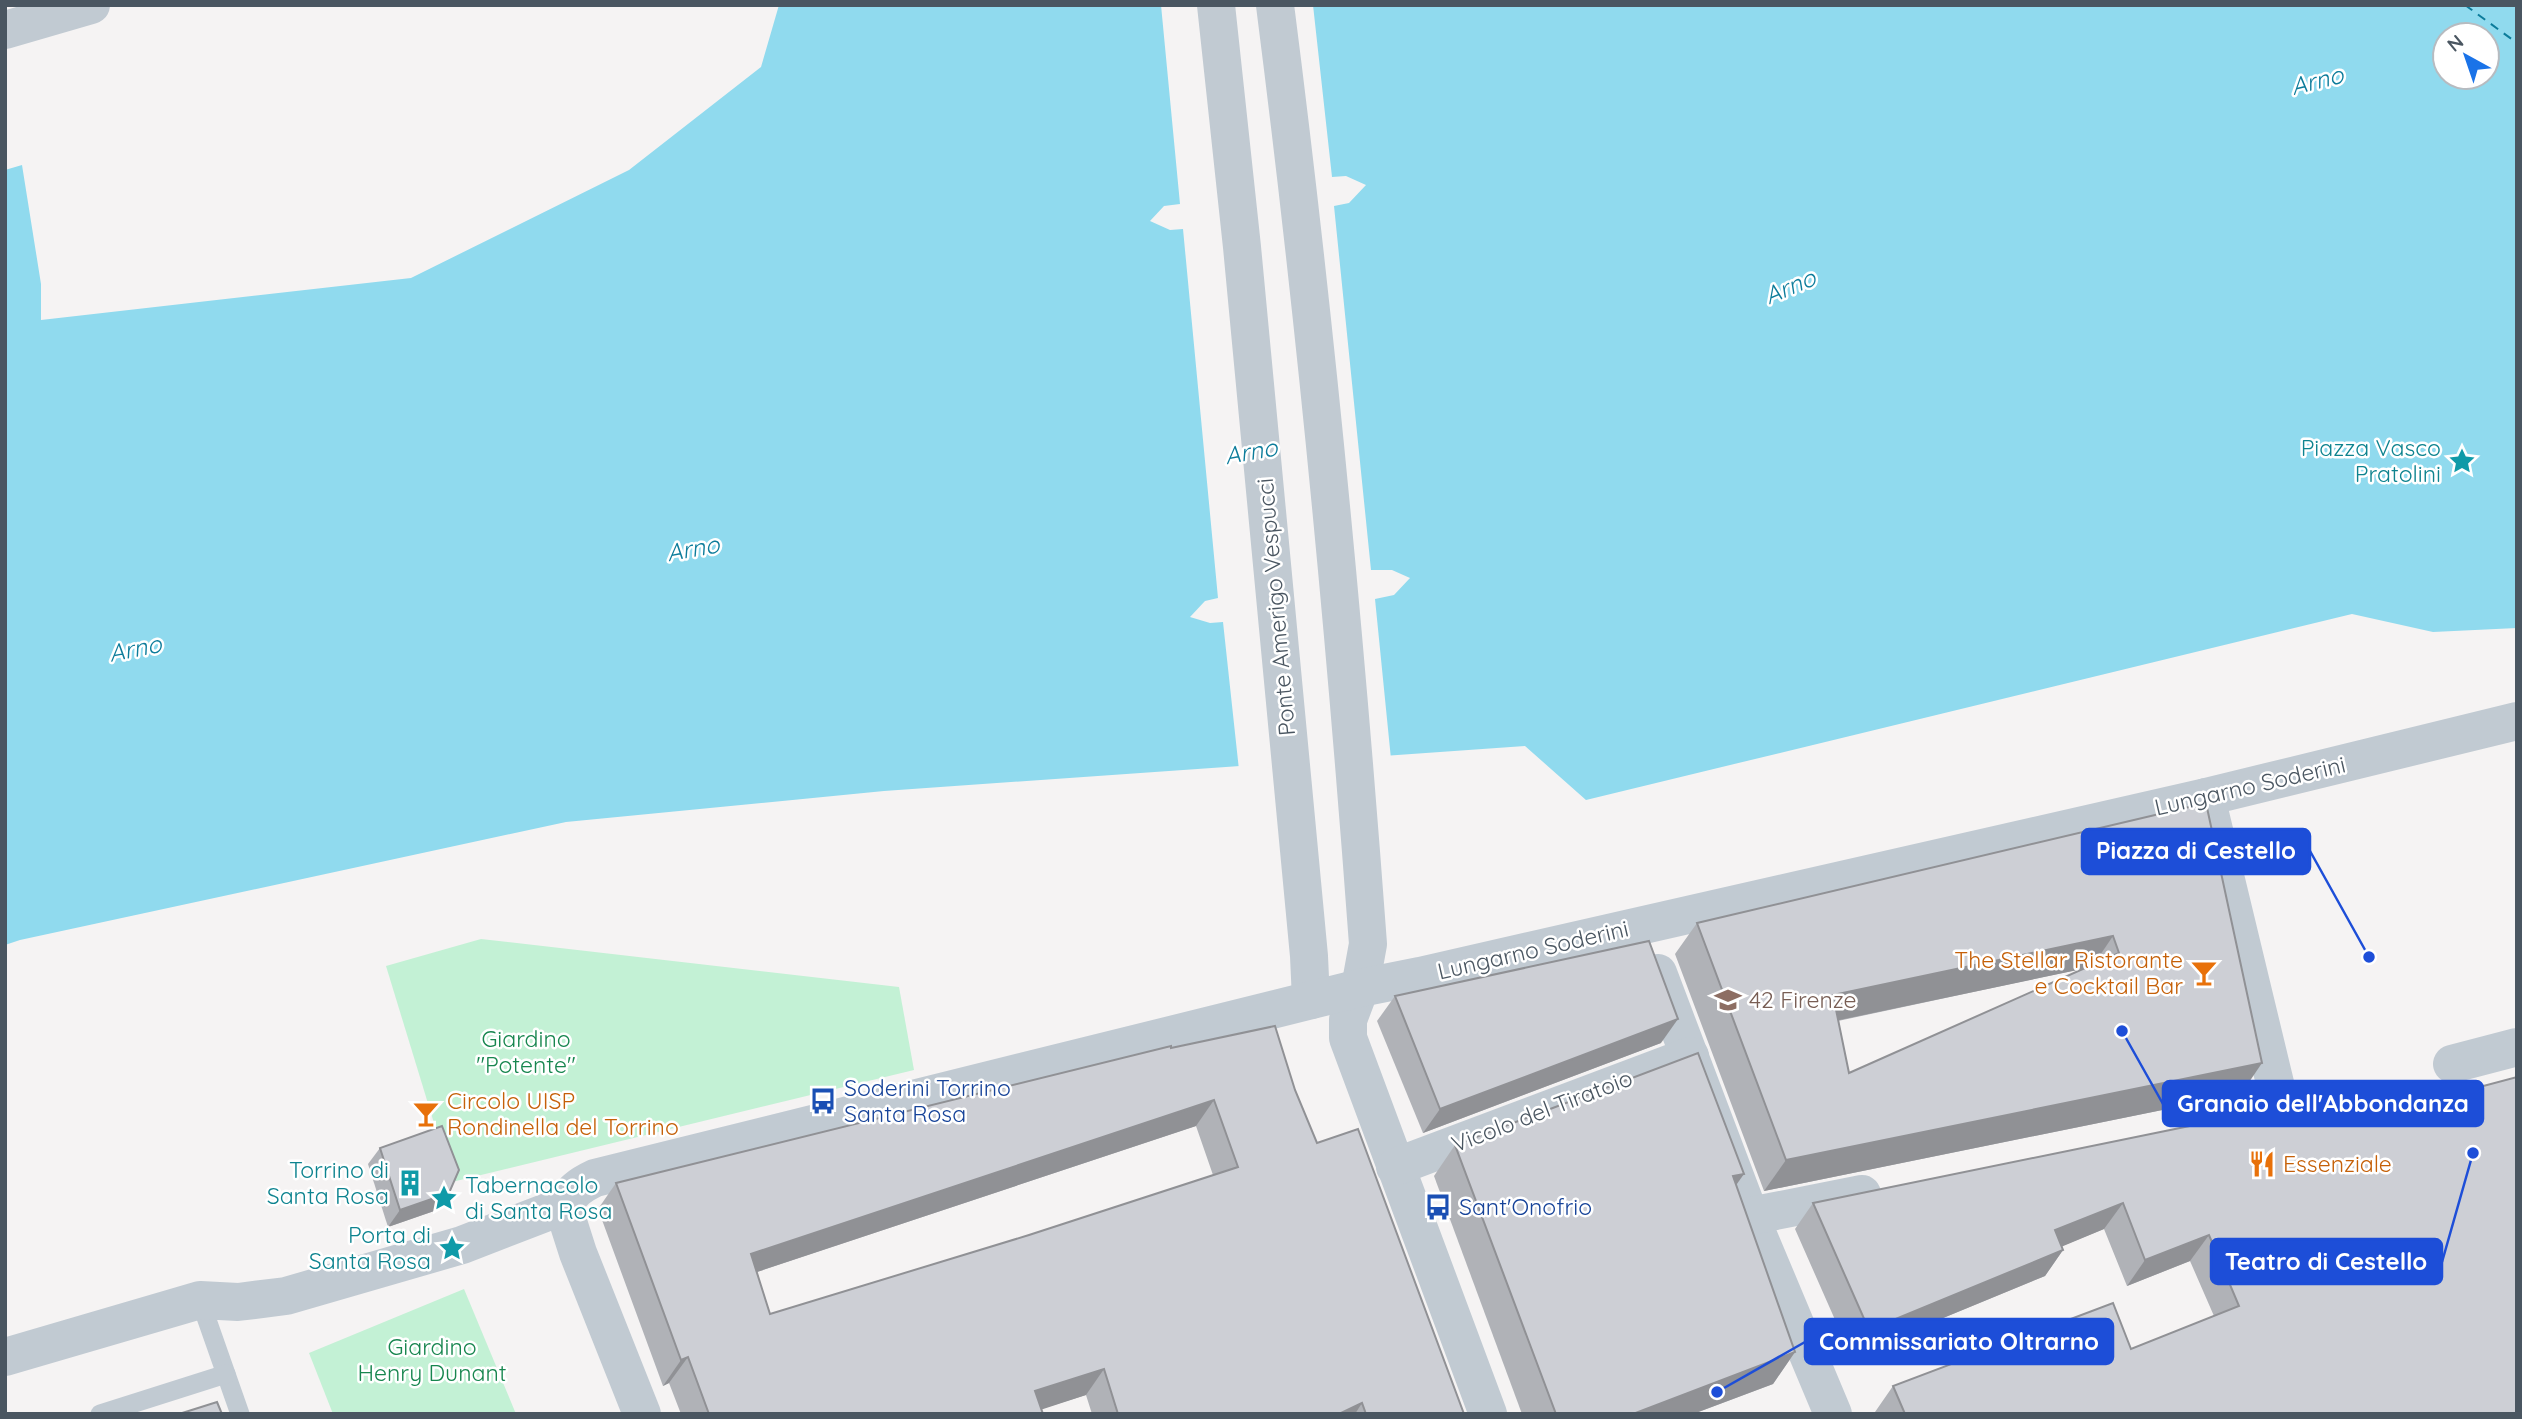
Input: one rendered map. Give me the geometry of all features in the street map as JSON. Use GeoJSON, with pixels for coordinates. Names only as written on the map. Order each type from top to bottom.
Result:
{"type":"FeatureCollection","features":[{"type":"Feature","properties":{"kind":"street"},"geometry":{"type":"LineString","coordinates":[[5,30],[91,5]]}},
{"type":"Feature","properties":{"kind":"street","name":"Ponte Amerigo Vespucci"},"geometry":{"type":"LineString","coordinates":[[1216,5],[1242,247],[1311,1000]]}},
{"type":"Feature","properties":{"kind":"street"},"geometry":{"type":"LineString","coordinates":[[1275,5],[1297,180],[1333,536],[1367,940],[1360,988],[1348,1020],[1348,1038],[1488,1414]]}},
{"type":"Feature","properties":{"kind":"street","name":"Lungarno Soderini"},"geometry":{"type":"LineString","coordinates":[[563,1206],[569,1195],[595,1178],[1311,1000],[2206,797],[2517,721]]}},
{"type":"Feature","properties":{"kind":"street"},"geometry":{"type":"LineString","coordinates":[[2176,1130],[2281,1108],[2206,797]]}},
{"type":"Feature","properties":{"kind":"street"},"geometry":{"type":"LineString","coordinates":[[1640,926],[1750,1216],[1833,1414]]}},
{"type":"Feature","properties":{"kind":"street"},"geometry":{"type":"LineString","coordinates":[[2452,1063],[2517,1047]]}},
{"type":"Feature","properties":{"kind":"street","name":"Vicolo del Tiratoio"},"geometry":{"type":"LineString","coordinates":[[1395,1167],[1690,1056]]}},
{"type":"Feature","properties":{"kind":"street"},"geometry":{"type":"LineString","coordinates":[[1750,1216],[1895,1187]]}},
{"type":"Feature","properties":{"kind":"street"},"geometry":{"type":"LineString","coordinates":[[5,1357],[201,1300],[238,1302],[286,1296],[462,1245],[563,1206],[578,1253],[642,1414]]}},
{"type":"Feature","properties":{"kind":"lane"},"geometry":{"type":"LineString","coordinates":[[201,1300],[240,1414]]}},
{"type":"Feature","properties":{"kind":"lane"},"geometry":{"type":"LineString","coordinates":[[100,1414],[226,1374]]}},
{"type":"Feature","properties":{"kind":"green space","name":"Giardino \"Potente\""},"geometry":{"type":"Polygon","coordinates":[[[481,939],[899,987],[914,1070],[452,1182],[386,966],[481,939]]]}},
{"type":"Feature","properties":{"kind":"green space","name":"Giardino Henry Dunant"},"geometry":{"type":"Polygon","coordinates":[[[464,1289],[516,1414],[333,1414],[309,1353],[464,1289]]]}},
{"type":"Feature","properties":{"kind":"water","name":"Arno"},"geometry":{"type":"Polygon","coordinates":[[[779,5],[2517,5],[2517,628],[2433,632],[2352,614],[1586,800],[1525,746],[884,791],[566,822],[5,945],[5,170],[22,165],[41,284],[41,320],[411,278],[629,170],[761,67],[779,5]]]}},
{"type":"Feature","properties":{"kind":"pier"},"geometry":{"type":"Polygon","coordinates":[[[1161,5],[1313,5],[1332,177],[1346,176],[1366,185],[1349,203],[1334,206],[1371,570],[1392,570],[1410,578],[1394,595],[1375,599],[1391,759],[1239,770],[1223,622],[1210,623],[1190,617],[1205,601],[1218,598],[1183,229],[1170,230],[1150,221],[1164,206],[1180,204],[1161,5]]]}},
{"type":"Feature","properties":{"kind":"building"},"geometry":{"type":"Polygon","coordinates":[[[2206,803],[2262,1063],[1786,1160],[1697,923],[2206,803]],[[2113,936],[1833,995],[1849,1073],[2119,953],[2113,936]]]}},
{"type":"Feature","properties":{"kind":"building"},"geometry":{"type":"Polygon","coordinates":[[[1649,941],[1678,1019],[1440,1109],[1395,996],[1649,941]]]}},
{"type":"Feature","properties":{"kind":"building"},"geometry":{"type":"Polygon","coordinates":[[[1275,1026],[1295,1090],[1317,1143],[1358,1129],[1464,1414],[1366,1414],[1362,1403],[1339,1414],[1118,1414],[1104,1369],[1035,1391],[1043,1414],[709,1414],[688,1357],[681,1360],[616,1183],[1171,1048],[1275,1026]],[[1214,1100],[751,1254],[770,1314],[1029,1235],[1238,1167],[1214,1100]]]}},
{"type":"Feature","properties":{"kind":"building"},"geometry":{"type":"Polygon","coordinates":[[[1698,1053],[1744,1174],[1733,1176],[1795,1352],[1633,1414],[1556,1414],[1455,1145],[1698,1053]]]}},
{"type":"Feature","properties":{"kind":"building"},"geometry":{"type":"Polygon","coordinates":[[[2517,1077],[2517,1414],[1905,1414],[1893,1386],[2113,1303],[2131,1349],[2239,1306],[2209,1235],[2145,1260],[2123,1203],[2055,1230],[2063,1250],[1869,1330],[1813,1203],[2268,1110],[2270,1118],[2457,1093],[2517,1077]]]}},
{"type":"Feature","properties":{"kind":"building","name":"Torrino di Santa Rosa"},"geometry":{"type":"Polygon","coordinates":[[[442,1126],[459,1170],[449,1193],[400,1210],[380,1148],[442,1126]]]}},
{"type":"Feature","properties":{"kind":"building"},"geometry":{"type":"Polygon","coordinates":[[[217,1402],[222,1414],[179,1414],[217,1402]]]}},
{"type":"Feature","properties":{"kind":"ferry route"},"geometry":{"type":"LineString","coordinates":[[2465,5],[2517,43]]}},
{"type":"Feature","properties":{"kind":"place","name":"Piazza Vasco Pratolini"},"geometry":{"type":"Point","coordinates":[2462,461]}},
{"type":"Feature","properties":{"kind":"place","name":"Piazza di Cestello"},"geometry":{"type":"Point","coordinates":[2369,957]}},
{"type":"Feature","properties":{"kind":"place","name":"The Stellar Ristorante e Cocktail Bar"},"geometry":{"type":"Point","coordinates":[2204,973]}},
{"type":"Feature","properties":{"kind":"place","name":"42 Firenze"},"geometry":{"type":"Point","coordinates":[1728,1000]}},
{"type":"Feature","properties":{"kind":"place","name":"Granaio dell'Abbondanza"},"geometry":{"type":"Point","coordinates":[2122,1031]}},
{"type":"Feature","properties":{"kind":"place","name":"Soderini Torrino Santa Rosa"},"geometry":{"type":"Point","coordinates":[823,1101]}},
{"type":"Feature","properties":{"kind":"place","name":"Circolo UISP Rondinella del Torrino"},"geometry":{"type":"Point","coordinates":[426,1114]}},
{"type":"Feature","properties":{"kind":"place","name":"Teatro di Cestello"},"geometry":{"type":"Point","coordinates":[2473,1153]}},
{"type":"Feature","properties":{"kind":"place","name":"Essenziale"},"geometry":{"type":"Point","coordinates":[2262,1164]}},
{"type":"Feature","properties":{"kind":"place","name":"Torrino di Santa Rosa"},"geometry":{"type":"Point","coordinates":[410,1183]}},
{"type":"Feature","properties":{"kind":"place","name":"Tabernacolo di Santa Rosa"},"geometry":{"type":"Point","coordinates":[444,1198]}},
{"type":"Feature","properties":{"kind":"place","name":"Sant'Onofrio"},"geometry":{"type":"Point","coordinates":[1438,1207]}},
{"type":"Feature","properties":{"kind":"place","name":"Porta di Santa Rosa"},"geometry":{"type":"Point","coordinates":[452,1248]}},
{"type":"Feature","properties":{"kind":"place","name":"Commissariato Oltrarno"},"geometry":{"type":"Point","coordinates":[1717,1392]}}]}
